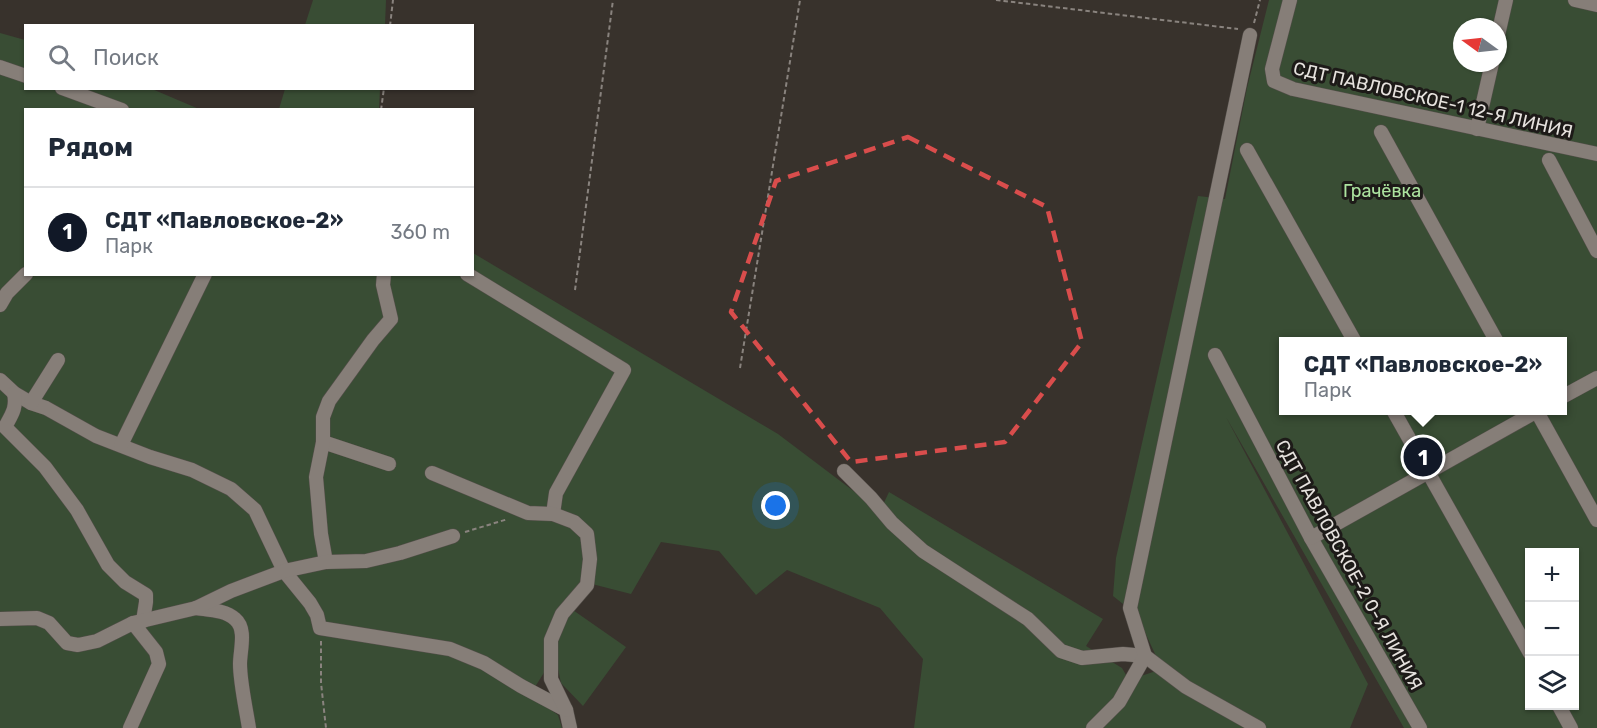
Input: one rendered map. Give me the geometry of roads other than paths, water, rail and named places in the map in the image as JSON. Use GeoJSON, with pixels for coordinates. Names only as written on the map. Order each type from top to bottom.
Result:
{"type":"FeatureCollection","features":[{"type":"Feature","properties":{"kind":"street","name":"СДТ ПАВЛОВСКОЕ-1 12-Я ЛИНИЯ"},"geometry":{"type":"LineString","coordinates":[[1290,0],[1272,69],[1274,81],[1293,89],[1597,154]]}},
{"type":"Feature","properties":{"kind":"street"},"geometry":{"type":"LineString","coordinates":[[1502,18],[1506,0]]}},
{"type":"Feature","properties":{"kind":"street"},"geometry":{"type":"LineString","coordinates":[[1575,0],[1597,5]]}},
{"type":"Feature","properties":{"kind":"street"},"geometry":{"type":"LineString","coordinates":[[1093,728],[1119,702],[1145,656],[1130,608],[1251,35]]}},
{"type":"Feature","properties":{"kind":"street"},"geometry":{"type":"LineString","coordinates":[[0,67],[24,75]]}},
{"type":"Feature","properties":{"kind":"street"},"geometry":{"type":"LineString","coordinates":[[1477,129],[1490,72]]}},
{"type":"Feature","properties":{"kind":"street"},"geometry":{"type":"LineString","coordinates":[[67,90],[117,108]]}},
{"type":"Feature","properties":{"kind":"street"},"geometry":{"type":"LineString","coordinates":[[1381,132],[1494,337]]}},
{"type":"Feature","properties":{"kind":"street"},"geometry":{"type":"LineString","coordinates":[[1247,150],[1351,337]]}},
{"type":"Feature","properties":{"kind":"street"},"geometry":{"type":"LineString","coordinates":[[1549,160],[1597,251]]}},
{"type":"Feature","properties":{"kind":"street"},"geometry":{"type":"LineString","coordinates":[[0,304],[7,293],[24,276]]}},
{"type":"Feature","properties":{"kind":"street"},"geometry":{"type":"LineString","coordinates":[[121,445],[204,276]]}},
{"type":"Feature","properties":{"kind":"street"},"geometry":{"type":"LineString","coordinates":[[327,562],[321,534],[316,477],[323,442],[323,417],[329,401],[391,319],[383,285],[384,276]]}},
{"type":"Feature","properties":{"kind":"street"},"geometry":{"type":"LineString","coordinates":[[470,276],[624,370],[556,493],[553,514]]}},
{"type":"Feature","properties":{"kind":"street","name":"СДТ ПАВЛОВСКОЕ-2 0-Я ЛИНИЯ"},"geometry":{"type":"LineString","coordinates":[[1215,355],[1311,538],[1420,728]]}},
{"type":"Feature","properties":{"kind":"street"},"geometry":{"type":"LineString","coordinates":[[31,403],[58,360]]}},
{"type":"Feature","properties":{"kind":"street"},"geometry":{"type":"LineString","coordinates":[[1567,395],[1597,378]]}},
{"type":"Feature","properties":{"kind":"street"},"geometry":{"type":"LineString","coordinates":[[0,380],[14,393],[31,403],[46,408],[96,436],[192,470],[231,489],[255,510],[284,571],[310,603],[320,628],[450,649],[484,663],[566,710]]}},
{"type":"Feature","properties":{"kind":"street"},"geometry":{"type":"LineString","coordinates":[[14,393],[16,403],[11,416],[2,428],[52,475],[77,510],[108,565],[125,582],[146,595],[146,602],[138,622]]}},
{"type":"Feature","properties":{"kind":"street"},"geometry":{"type":"LineString","coordinates":[[1395,415],[1525,644]]}},
{"type":"Feature","properties":{"kind":"street"},"geometry":{"type":"LineString","coordinates":[[1311,538],[1530,415]]}},
{"type":"Feature","properties":{"kind":"street"},"geometry":{"type":"LineString","coordinates":[[1539,415],[1597,520]]}},
{"type":"Feature","properties":{"kind":"street"},"geometry":{"type":"LineString","coordinates":[[323,442],[389,464]]}},
{"type":"Feature","properties":{"kind":"street"},"geometry":{"type":"LineString","coordinates":[[844,471],[892,523],[923,551],[1028,619],[1061,651],[1082,658],[1123,654],[1145,656],[1186,687],[1259,728]]}},
{"type":"Feature","properties":{"kind":"street"},"geometry":{"type":"LineString","coordinates":[[432,473],[528,513],[553,514],[574,522],[587,534],[590,559],[587,585],[562,614],[551,640],[552,679],[566,710],[570,728]]}},
{"type":"Feature","properties":{"kind":"street"},"geometry":{"type":"LineString","coordinates":[[0,619],[37,618],[49,623],[67,643],[78,645],[97,641],[138,622],[196,608],[231,591],[284,571],[327,562],[366,561],[453,536]]}},
{"type":"Feature","properties":{"kind":"street"},"geometry":{"type":"LineString","coordinates":[[196,608],[227,613],[238,621],[242,646],[240,665],[249,728]]}},
{"type":"Feature","properties":{"kind":"street"},"geometry":{"type":"LineString","coordinates":[[130,728],[159,664],[156,652],[138,622]]}},
{"type":"Feature","properties":{"kind":"street"},"geometry":{"type":"LineString","coordinates":[[1562,710],[1571,728]]}},
{"type":"Feature","properties":{"kind":"place","name":"СДТ «Павловское-2»"},"geometry":{"type":"Point","coordinates":[1423,457]}},
{"type":"Feature","properties":{"kind":"park label","name":"Грачёвка"},"geometry":{"type":"Point","coordinates":[1382,191]}}]}
